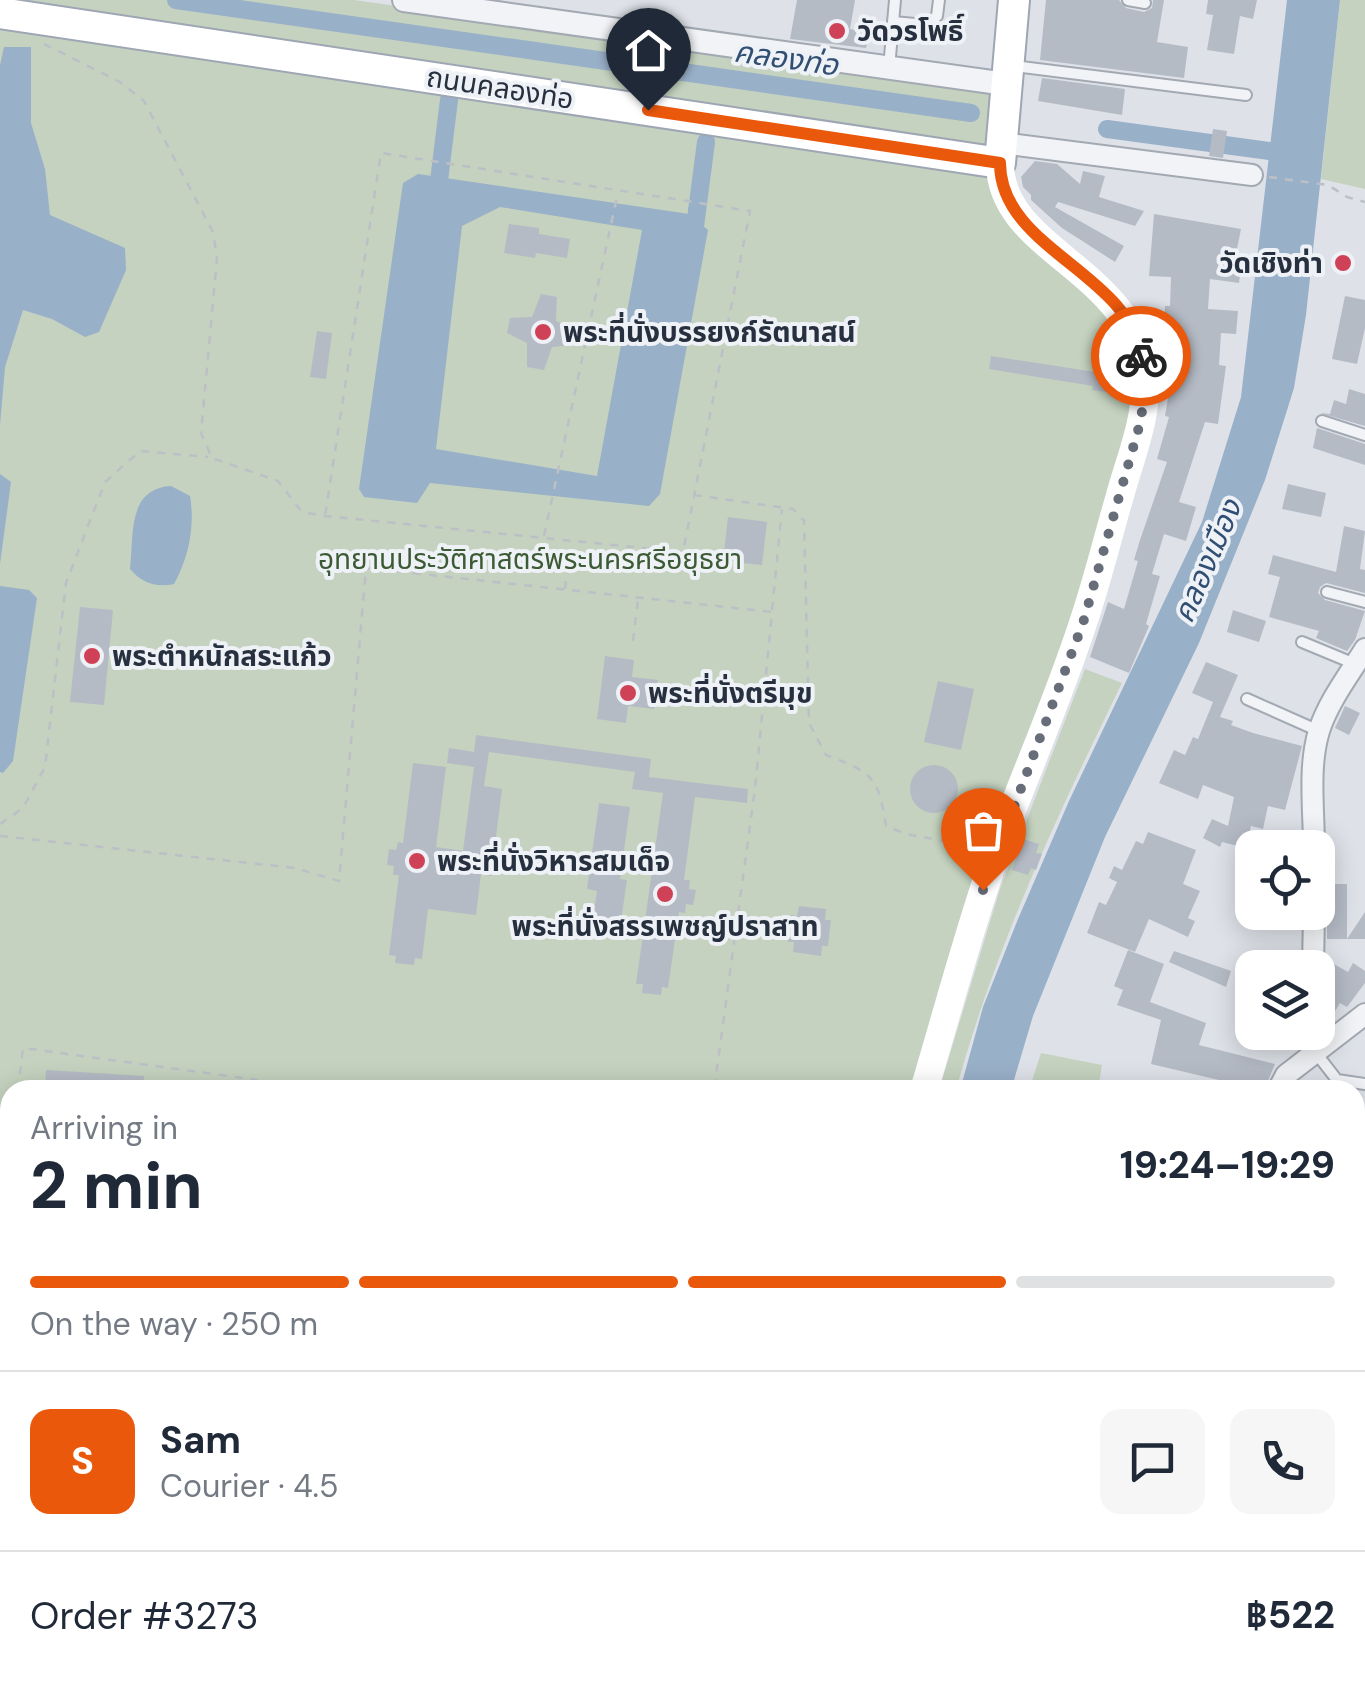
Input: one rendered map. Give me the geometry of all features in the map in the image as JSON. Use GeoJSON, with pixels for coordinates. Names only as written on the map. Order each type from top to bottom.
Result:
{"type":"FeatureCollection","features":[{"type":"Feature","properties":{"kind":"main road"},"geometry":{"type":"LineString","coordinates":[[927,1080],[997,851],[1083,623],[1141,420],[1145,383],[1140,344],[1126,319],[1088,277],[1026,226],[1005,199],[1000,153],[1014,0]]}},
{"type":"Feature","properties":{"kind":"main road","name":"ถนนคลองท่อ"},"geometry":{"type":"LineString","coordinates":[[0,13],[1000,153]]}},
{"type":"Feature","properties":{"kind":"street"},"geometry":{"type":"LineString","coordinates":[[404,0],[889,68],[1007,74]]}},
{"type":"Feature","properties":{"kind":"street"},"geometry":{"type":"LineString","coordinates":[[1000,153],[1252,175]]}},
{"type":"Feature","properties":{"kind":"street"},"geometry":{"type":"LineString","coordinates":[[1314,830],[1318,731],[1360,657]]}},
{"type":"Feature","properties":{"kind":"street"},"geometry":{"type":"LineString","coordinates":[[1335,1031],[1364,1015]]}},
{"type":"Feature","properties":{"kind":"street"},"geometry":{"type":"LineString","coordinates":[[1283,1080],[1307,1050]]}},
{"type":"Feature","properties":{"kind":"lane"},"geometry":{"type":"LineString","coordinates":[[889,68],[895,0]]}},
{"type":"Feature","properties":{"kind":"lane"},"geometry":{"type":"LineString","coordinates":[[894,22],[926,25],[937,16],[939,0]]}},
{"type":"Feature","properties":{"kind":"lane"},"geometry":{"type":"LineString","coordinates":[[1128,0],[1145,3]]}},
{"type":"Feature","properties":{"kind":"lane"},"geometry":{"type":"LineString","coordinates":[[1007,74],[1246,96]]}},
{"type":"Feature","properties":{"kind":"lane"},"geometry":{"type":"LineString","coordinates":[[1322,421],[1365,434]]}},
{"type":"Feature","properties":{"kind":"lane"},"geometry":{"type":"LineString","coordinates":[[1327,592],[1365,602]]}},
{"type":"Feature","properties":{"kind":"lane"},"geometry":{"type":"LineString","coordinates":[[1302,642],[1360,657]]}},
{"type":"Feature","properties":{"kind":"lane"},"geometry":{"type":"LineString","coordinates":[[1247,700],[1318,731]]}},
{"type":"Feature","properties":{"kind":"lane"},"geometry":{"type":"LineString","coordinates":[[1316,1050],[1332,1080]]}},
{"type":"Feature","properties":{"kind":"path"},"geometry":{"type":"LineString","coordinates":[[32,38],[120,82],[144,101],[213,232],[217,258],[201,433],[212,458]]}},
{"type":"Feature","properties":{"kind":"path"},"geometry":{"type":"LineString","coordinates":[[0,824],[23,808],[45,768],[66,583],[105,482],[140,451],[212,458],[278,481],[302,512],[325,516],[682,552],[750,211],[382,153],[325,516]]}},
{"type":"Feature","properties":{"kind":"path"},"geometry":{"type":"LineString","coordinates":[[1252,175],[1328,185],[1365,202]]}},
{"type":"Feature","properties":{"kind":"path"},"geometry":{"type":"LineString","coordinates":[[544,538],[618,190]]}},
{"type":"Feature","properties":{"kind":"path"},"geometry":{"type":"LineString","coordinates":[[694,494],[793,509],[804,521],[810,723],[826,755],[864,770],[881,792],[886,826],[906,834],[997,851]]}},
{"type":"Feature","properties":{"kind":"path"},"geometry":{"type":"LineString","coordinates":[[715,1080],[755,790],[782,507]]}},
{"type":"Feature","properties":{"kind":"path"},"geometry":{"type":"LineString","coordinates":[[564,590],[570,540]]}},
{"type":"Feature","properties":{"kind":"path"},"geometry":{"type":"LineString","coordinates":[[0,836],[295,868],[339,881],[366,568],[772,612]]}},
{"type":"Feature","properties":{"kind":"path"},"geometry":{"type":"LineString","coordinates":[[633,641],[638,597]]}},
{"type":"Feature","properties":{"kind":"path"},"geometry":{"type":"LineString","coordinates":[[19,1080],[23,1048],[265,1080]]}},
{"type":"Feature","properties":{"kind":"green space","name":"อุทยานประวัติศาสตร์พระนครศรีอยุธยา"},"geometry":{"type":"Polygon","coordinates":[[[0,0],[354,0],[992,90],[989,184],[1001,207],[1093,297],[1128,350],[1136,380],[1133,419],[1076,621],[918,1080],[0,1080],[0,0]]]}},
{"type":"Feature","properties":{"kind":"green space"},"geometry":{"type":"Polygon","coordinates":[[[1340,0],[1365,0],[1365,189],[1321,179],[1340,0]]]}},
{"type":"Feature","properties":{"kind":"green space"},"geometry":{"type":"Polygon","coordinates":[[[1085,669],[1122,683],[1009,933],[959,1080],[942,1080],[1000,889],[1085,669]]]}},
{"type":"Feature","properties":{"kind":"green space"},"geometry":{"type":"Polygon","coordinates":[[[1041,1053],[1102,1065],[1100,1080],[1032,1080],[1041,1053]]]}},
{"type":"Feature","properties":{"kind":"water","name":"คลองเมือง"},"geometry":{"type":"Polygon","coordinates":[[[1287,0],[1340,0],[1306,315],[1294,388],[1265,480],[1199,643],[1105,837],[1033,1016],[1014,1080],[963,1080],[983,1007],[1018,919],[1069,801],[1202,522],[1241,397],[1287,0]]]}},
{"type":"Feature","properties":{"kind":"water"},"geometry":{"type":"Polygon","coordinates":[[[4,47],[31,47],[31,123],[45,169],[50,215],[125,248],[126,270],[99,332],[85,337],[52,319],[23,310],[5,367],[0,425],[0,65],[4,47]]]}},
{"type":"Feature","properties":{"kind":"water"},"geometry":{"type":"Polygon","coordinates":[[[418,174],[689,214],[708,230],[660,494],[649,506],[430,483],[417,503],[364,497],[359,489],[403,183],[418,174]],[[500,207],[462,226],[436,449],[597,476],[642,230],[500,207]]]}},
{"type":"Feature","properties":{"kind":"water"},"geometry":{"type":"Polygon","coordinates":[[[0,474],[11,482],[0,564],[0,474]]]}},
{"type":"Feature","properties":{"kind":"water"},"geometry":{"type":"Polygon","coordinates":[[[171,486],[190,496],[190,541],[174,584],[155,585],[130,569],[133,528],[147,495],[171,486]]]}},
{"type":"Feature","properties":{"kind":"water"},"geometry":{"type":"Polygon","coordinates":[[[0,586],[29,590],[37,598],[13,761],[3,773],[0,772],[0,586]]]}},
{"type":"Feature","properties":{"kind":"building"},"geometry":{"type":"Polygon","coordinates":[[[797,0],[855,0],[850,29],[870,33],[866,48],[790,39],[797,0]]]}},
{"type":"Feature","properties":{"kind":"building"},"geometry":{"type":"Polygon","coordinates":[[[1046,0],[1119,0],[1126,8],[1144,12],[1152,8],[1153,0],[1164,0],[1157,42],[1188,47],[1184,78],[1040,60],[1046,0]]]}},
{"type":"Feature","properties":{"kind":"building"},"geometry":{"type":"Polygon","coordinates":[[[1208,0],[1257,0],[1253,19],[1240,16],[1234,54],[1207,50],[1213,15],[1206,14],[1208,0]]]}},
{"type":"Feature","properties":{"kind":"building"},"geometry":{"type":"Polygon","coordinates":[[[1042,78],[1125,89],[1122,115],[1038,101],[1042,78]]]}},
{"type":"Feature","properties":{"kind":"building"},"geometry":{"type":"Polygon","coordinates":[[[1213,129],[1227,131],[1223,158],[1209,156],[1213,129]]]}},
{"type":"Feature","properties":{"kind":"building"},"geometry":{"type":"Polygon","coordinates":[[[1035,161],[1057,164],[1080,184],[1083,171],[1105,176],[1099,197],[1144,211],[1135,226],[1058,202],[1055,207],[1124,246],[1115,262],[1062,228],[1031,200],[1021,177],[1035,161]]]}},
{"type":"Feature","properties":{"kind":"building"},"geometry":{"type":"Polygon","coordinates":[[[1154,214],[1241,229],[1235,259],[1242,260],[1239,283],[1210,279],[1208,309],[1238,311],[1236,334],[1221,333],[1219,365],[1226,366],[1218,424],[1205,422],[1179,502],[1196,507],[1186,541],[1164,534],[1152,574],[1160,576],[1146,624],[1149,626],[1129,673],[1090,657],[1108,602],[1124,609],[1138,561],[1134,560],[1167,462],[1157,459],[1169,417],[1165,416],[1170,386],[1176,387],[1178,360],[1174,359],[1175,330],[1164,329],[1171,277],[1149,276],[1154,214]]]}},
{"type":"Feature","properties":{"kind":"building"},"geometry":{"type":"Polygon","coordinates":[[[509,224],[539,228],[539,234],[570,239],[567,258],[504,253],[509,224]]]}},
{"type":"Feature","properties":{"kind":"building","name":"พระที่นั่งบรรยงก์รัตนาสน์"},"geometry":{"type":"Polygon","coordinates":[[[541,294],[557,297],[556,321],[579,331],[577,345],[552,347],[544,370],[527,367],[527,343],[507,333],[510,318],[532,317],[541,294]]]}},
{"type":"Feature","properties":{"kind":"building"},"geometry":{"type":"Polygon","coordinates":[[[1345,296],[1365,300],[1365,328],[1357,364],[1332,359],[1345,296]]]}},
{"type":"Feature","properties":{"kind":"building"},"geometry":{"type":"Polygon","coordinates":[[[317,331],[332,333],[326,379],[310,377],[317,331]]]}},
{"type":"Feature","properties":{"kind":"building"},"geometry":{"type":"Polygon","coordinates":[[[991,356],[1095,372],[1096,368],[1116,371],[1113,393],[1092,390],[1093,386],[989,369],[991,356]]]}},
{"type":"Feature","properties":{"kind":"building"},"geometry":{"type":"Polygon","coordinates":[[[1349,389],[1365,394],[1365,426],[1320,413],[1330,414],[1334,400],[1346,404],[1349,389]]]}},
{"type":"Feature","properties":{"kind":"building"},"geometry":{"type":"Polygon","coordinates":[[[1317,428],[1365,444],[1365,465],[1313,448],[1317,428]]]}},
{"type":"Feature","properties":{"kind":"building"},"geometry":{"type":"Polygon","coordinates":[[[1288,484],[1326,493],[1321,517],[1282,509],[1288,484]]]}},
{"type":"Feature","properties":{"kind":"building"},"geometry":{"type":"Polygon","coordinates":[[[728,517],[767,522],[762,565],[723,561],[728,517]]]}},
{"type":"Feature","properties":{"kind":"building"},"geometry":{"type":"Polygon","coordinates":[[[1344,526],[1365,531],[1360,569],[1365,570],[1365,593],[1326,583],[1318,593],[1325,600],[1365,611],[1347,651],[1316,638],[1319,631],[1269,617],[1280,577],[1268,574],[1273,555],[1336,572],[1344,526]]]}},
{"type":"Feature","properties":{"kind":"building","name":"พระตำหนักสระแก้ว"},"geometry":{"type":"Polygon","coordinates":[[[80,607],[113,610],[104,705],[70,702],[80,607]]]}},
{"type":"Feature","properties":{"kind":"building"},"geometry":{"type":"Polygon","coordinates":[[[1233,610],[1266,621],[1259,642],[1227,632],[1233,610]]]}},
{"type":"Feature","properties":{"kind":"building","name":"พระที่นั่งตรีมุข"},"geometry":{"type":"Polygon","coordinates":[[[605,656],[634,660],[632,677],[658,680],[654,709],[628,706],[626,723],[597,719],[605,656]]]}},
{"type":"Feature","properties":{"kind":"building"},"geometry":{"type":"Polygon","coordinates":[[[1206,662],[1238,675],[1220,717],[1253,733],[1302,746],[1285,810],[1268,806],[1263,829],[1251,826],[1250,830],[1235,830],[1235,845],[1222,842],[1220,847],[1203,838],[1212,819],[1228,826],[1234,797],[1203,785],[1198,799],[1159,783],[1174,750],[1185,755],[1193,737],[1198,739],[1213,702],[1192,693],[1206,662]]]}},
{"type":"Feature","properties":{"kind":"building"},"geometry":{"type":"Polygon","coordinates":[[[938,681],[974,689],[961,750],[924,742],[938,681]]]}},
{"type":"Feature","properties":{"kind":"building"},"geometry":{"type":"Polygon","coordinates":[[[1345,706],[1360,713],[1349,735],[1335,728],[1345,706]]]}},
{"type":"Feature","properties":{"kind":"building"},"geometry":{"type":"Polygon","coordinates":[[[476,735],[651,759],[649,777],[748,789],[747,803],[695,797],[684,880],[690,880],[689,889],[696,890],[693,905],[686,904],[685,913],[679,912],[668,988],[662,987],[661,995],[642,993],[643,984],[636,984],[663,793],[632,789],[635,772],[489,752],[484,786],[502,789],[491,876],[481,874],[476,915],[428,909],[422,959],[415,958],[414,965],[395,963],[396,956],[389,955],[399,875],[393,875],[394,866],[387,865],[389,849],[396,850],[398,842],[403,843],[413,763],[446,767],[436,847],[463,851],[474,767],[447,763],[449,748],[474,752],[476,735]]]}},
{"type":"Feature","properties":{"kind":"building"},"geometry":{"type":"Polygon","coordinates":[[[934,765],[951,772],[958,789],[951,806],[934,813],[917,806],[910,789],[917,772],[934,765]]]}},
{"type":"Feature","properties":{"kind":"building"},"geometry":{"type":"Polygon","coordinates":[[[599,803],[630,807],[620,879],[627,880],[619,934],[591,930],[597,891],[587,889],[599,803]]]}},
{"type":"Feature","properties":{"kind":"building"},"geometry":{"type":"Polygon","coordinates":[[[1148,832],[1196,850],[1183,884],[1200,891],[1188,918],[1195,921],[1188,937],[1149,919],[1135,952],[1087,933],[1099,902],[1106,905],[1117,882],[1109,878],[1114,866],[1122,870],[1136,841],[1143,844],[1148,832]]]}},
{"type":"Feature","properties":{"kind":"building"},"geometry":{"type":"Polygon","coordinates":[[[1023,839],[1039,844],[1036,853],[1042,854],[1036,870],[1031,868],[1028,875],[1012,870],[1023,839]]]}},
{"type":"Feature","properties":{"kind":"building"},"geometry":{"type":"Polygon","coordinates":[[[1335,884],[1347,884],[1347,939],[1327,939],[1327,930],[1335,930],[1335,884]]]}},
{"type":"Feature","properties":{"kind":"building"},"geometry":{"type":"Polygon","coordinates":[[[799,906],[826,909],[825,920],[831,920],[828,946],[822,946],[821,956],[793,952],[794,942],[788,942],[791,915],[797,916],[799,906]]]}},
{"type":"Feature","properties":{"kind":"building"},"geometry":{"type":"Polygon","coordinates":[[[1365,912],[1365,939],[1347,939],[1365,912]]]}},
{"type":"Feature","properties":{"kind":"building"},"geometry":{"type":"Polygon","coordinates":[[[1128,950],[1164,964],[1150,1002],[1206,1023],[1199,1045],[1275,1064],[1268,1080],[1219,1080],[1151,1064],[1161,1020],[1117,1005],[1123,990],[1114,986],[1128,950]]]}},
{"type":"Feature","properties":{"kind":"building"},"geometry":{"type":"Polygon","coordinates":[[[1174,951],[1231,971],[1226,987],[1169,962],[1174,951]]]}},
{"type":"Feature","properties":{"kind":"building"},"geometry":{"type":"Polygon","coordinates":[[[1353,963],[1365,971],[1365,983],[1347,1007],[1340,1003],[1335,1011],[1335,965],[1348,972],[1353,963]]]}},
{"type":"Feature","properties":{"kind":"building"},"geometry":{"type":"Polygon","coordinates":[[[46,1070],[144,1076],[144,1080],[46,1080],[46,1070]]]}},
{"type":"Feature","properties":{"kind":"waterway","name":"คลองท่อ"},"geometry":{"type":"LineString","coordinates":[[176,0],[971,113]]}},
{"type":"Feature","properties":{"kind":"waterway"},"geometry":{"type":"LineString","coordinates":[[437,197],[449,100]]}},
{"type":"Feature","properties":{"kind":"waterway","name":"คลองท่อ"},"geometry":{"type":"LineString","coordinates":[[1107,129],[1291,154]]}},
{"type":"Feature","properties":{"kind":"waterway"},"geometry":{"type":"LineString","coordinates":[[694,234],[706,142]]}},
{"type":"Feature","properties":{"kind":"way so far"},"geometry":{"type":"LineString","coordinates":[[983,890],[1083,623],[1141,420],[1145,383],[1141,356]]}},
{"type":"Feature","properties":{"kind":"place","name":"วัดวรโพธิ์"},"geometry":{"type":"Point","coordinates":[837,31]}},
{"type":"Feature","properties":{"kind":"place","name":"วัดเชิงท่า"},"geometry":{"type":"Point","coordinates":[1343,263]}},
{"type":"Feature","properties":{"kind":"place","name":"พระที่นั่งบรรยงก์รัตนาสน์"},"geometry":{"type":"Point","coordinates":[543,332]}},
{"type":"Feature","properties":{"kind":"place","name":"พระตำหนักสระแก้ว"},"geometry":{"type":"Point","coordinates":[92,656]}},
{"type":"Feature","properties":{"kind":"place","name":"พระที่นั่งตรีมุข"},"geometry":{"type":"Point","coordinates":[628,693]}},
{"type":"Feature","properties":{"kind":"place","name":"พระที่นั่งวิหารสมเด็จ"},"geometry":{"type":"Point","coordinates":[417,861]}},
{"type":"Feature","properties":{"kind":"place","name":"พระที่นั่งสรรเพชญ์ปราสาท"},"geometry":{"type":"Point","coordinates":[665,894]}},
{"type":"Feature","properties":{"kind":"route"},"geometry":{"type":"LineString","coordinates":[[648,110],[1000,163],[1005,199],[1026,226],[1088,277],[1126,319],[1140,344],[1141,356]]}}]}
